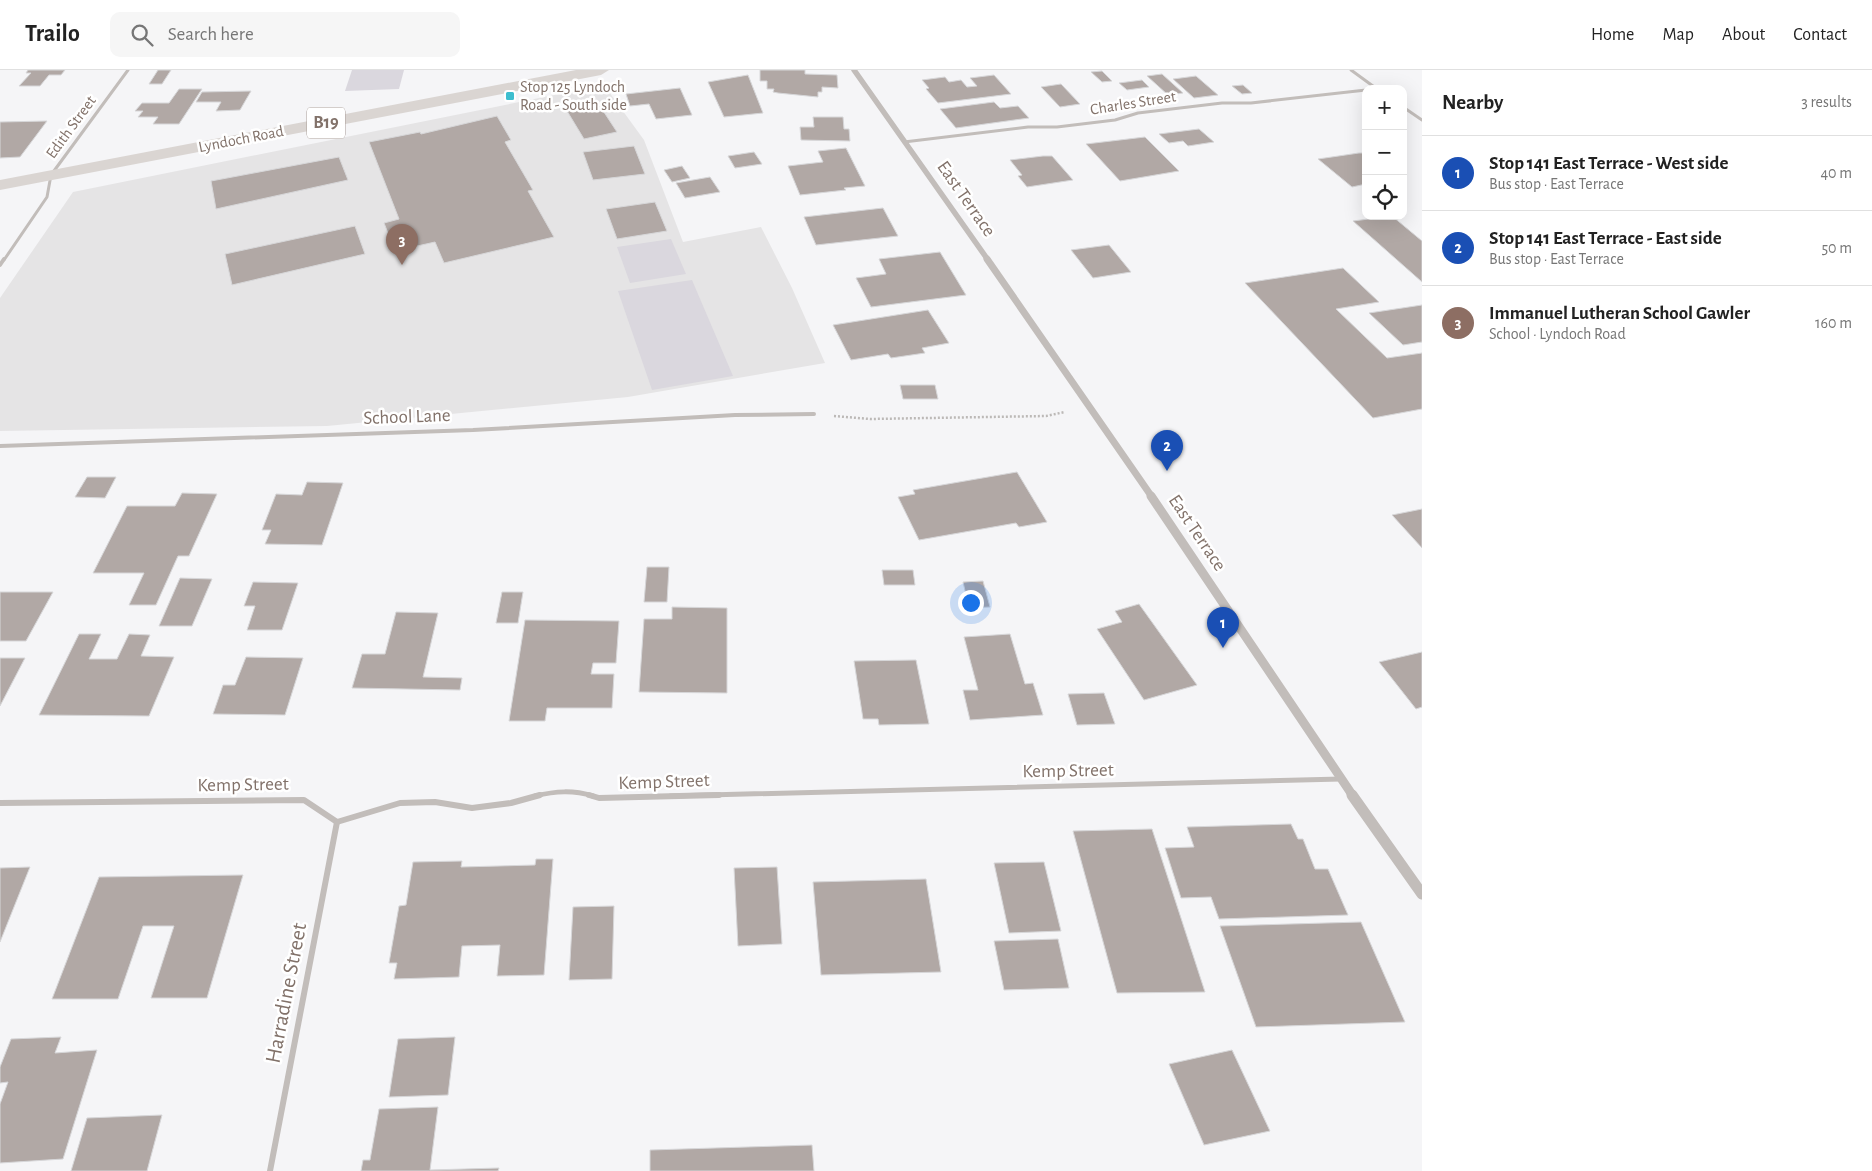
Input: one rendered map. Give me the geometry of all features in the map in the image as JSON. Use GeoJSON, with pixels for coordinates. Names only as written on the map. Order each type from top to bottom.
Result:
{"type":"FeatureCollection","features":[{"type":"Feature","properties":{"kind":"main road","name":"Lyndoch Road"},"geometry":{"type":"LineString","coordinates":[[0,185],[600,70]]}},
{"type":"Feature","properties":{"kind":"street","name":"Edith Street"},"geometry":{"type":"LineString","coordinates":[[51,175],[128,70]]}},
{"type":"Feature","properties":{"kind":"street","name":"East Terrace"},"geometry":{"type":"LineString","coordinates":[[854,70],[1090,405],[1342,779],[1422,894]]}},
{"type":"Feature","properties":{"kind":"street"},"geometry":{"type":"LineString","coordinates":[[1351,70],[1372,85]]}},
{"type":"Feature","properties":{"kind":"street","name":"Charles Street"},"geometry":{"type":"LineString","coordinates":[[904,142],[1028,127],[1057,127],[1106,121],[1138,113],[1222,103],[1251,104],[1362,90]]}},
{"type":"Feature","properties":{"kind":"street"},"geometry":{"type":"LineString","coordinates":[[1407,110],[1422,120]]}},
{"type":"Feature","properties":{"kind":"street"},"geometry":{"type":"LineString","coordinates":[[0,265],[47,197],[51,175]]}},
{"type":"Feature","properties":{"kind":"street","name":"School Lane"},"geometry":{"type":"LineString","coordinates":[[0,446],[473,430],[736,415],[814,414]]}},
{"type":"Feature","properties":{"kind":"street","name":"Kemp Street"},"geometry":{"type":"LineString","coordinates":[[0,803],[304,800],[337,822],[400,802],[435,802],[472,808],[511,803],[554,791],[580,792],[599,798],[1342,779]]}},
{"type":"Feature","properties":{"kind":"street","name":"Harradine Street"},"geometry":{"type":"LineString","coordinates":[[270,1171],[337,822]]}},
{"type":"Feature","properties":{"kind":"path"},"geometry":{"type":"LineString","coordinates":[[814,414],[870,419],[1046,416],[1090,405]]}},
{"type":"Feature","properties":{"kind":"shaded area"},"geometry":{"type":"Polygon","coordinates":[[[352,70],[404,70],[399,89],[345,91],[352,70]]]}},
{"type":"Feature","properties":{"kind":"shaded area"},"geometry":{"type":"Polygon","coordinates":[[[604,85],[644,140],[683,242],[761,227],[792,288],[825,363],[628,397],[327,426],[0,431],[0,298],[73,192],[604,85]]]}},
{"type":"Feature","properties":{"kind":"shaded area"},"geometry":{"type":"Polygon","coordinates":[[[671,239],[686,274],[630,283],[617,247],[671,239]]]}},
{"type":"Feature","properties":{"kind":"shaded area"},"geometry":{"type":"Polygon","coordinates":[[[692,280],[733,376],[652,390],[618,291],[692,280]]]}},
{"type":"Feature","properties":{"kind":"building"},"geometry":{"type":"Polygon","coordinates":[[[28,70],[65,70],[61,75],[49,75],[40,86],[19,86],[31,73],[26,73],[28,70]]]}},
{"type":"Feature","properties":{"kind":"building"},"geometry":{"type":"Polygon","coordinates":[[[158,70],[171,70],[162,84],[149,84],[158,70]]]}},
{"type":"Feature","properties":{"kind":"building"},"geometry":{"type":"Polygon","coordinates":[[[760,70],[805,70],[805,74],[837,75],[838,88],[822,87],[822,92],[818,92],[818,97],[773,92],[774,89],[767,89],[767,81],[760,81],[760,70]]]}},
{"type":"Feature","properties":{"kind":"building"},"geometry":{"type":"Polygon","coordinates":[[[1102,71],[1112,81],[1102,82],[1091,72],[1102,71]]]}},
{"type":"Feature","properties":{"kind":"building"},"geometry":{"type":"Polygon","coordinates":[[[1162,74],[1183,93],[1168,95],[1147,76],[1162,74]]]}},
{"type":"Feature","properties":{"kind":"building"},"geometry":{"type":"Polygon","coordinates":[[[748,75],[763,113],[724,117],[708,82],[748,75]]]}},
{"type":"Feature","properties":{"kind":"building"},"geometry":{"type":"Polygon","coordinates":[[[994,75],[1011,94],[938,103],[926,89],[929,88],[922,80],[945,77],[949,82],[961,80],[967,87],[977,86],[970,78],[994,75]]]}},
{"type":"Feature","properties":{"kind":"building"},"geometry":{"type":"Polygon","coordinates":[[[1196,76],[1218,95],[1194,98],[1173,79],[1196,76]]]}},
{"type":"Feature","properties":{"kind":"building"},"geometry":{"type":"Polygon","coordinates":[[[1142,80],[1149,87],[1127,90],[1119,83],[1142,80]]]}},
{"type":"Feature","properties":{"kind":"building"},"geometry":{"type":"Polygon","coordinates":[[[1061,84],[1080,104],[1060,107],[1041,87],[1061,84]]]}},
{"type":"Feature","properties":{"kind":"building"},"geometry":{"type":"Polygon","coordinates":[[[1243,85],[1252,93],[1242,94],[1232,86],[1243,85]]]}},
{"type":"Feature","properties":{"kind":"building"},"geometry":{"type":"Polygon","coordinates":[[[680,88],[692,115],[656,119],[649,104],[630,106],[626,94],[680,88]]]}},
{"type":"Feature","properties":{"kind":"building"},"geometry":{"type":"Polygon","coordinates":[[[179,89],[202,89],[179,124],[153,124],[158,117],[138,117],[143,111],[135,111],[142,103],[169,103],[179,89]]]}},
{"type":"Feature","properties":{"kind":"building"},"geometry":{"type":"Polygon","coordinates":[[[251,91],[240,110],[216,111],[221,102],[196,102],[202,92],[251,91]]]}},
{"type":"Feature","properties":{"kind":"building"},"geometry":{"type":"Polygon","coordinates":[[[596,100],[617,132],[584,139],[564,106],[596,100]]]}},
{"type":"Feature","properties":{"kind":"building"},"geometry":{"type":"Polygon","coordinates":[[[994,102],[1000,108],[1018,106],[1029,118],[956,128],[940,109],[994,102]]]}},
{"type":"Feature","properties":{"kind":"building"},"geometry":{"type":"Polygon","coordinates":[[[497,116],[511,140],[505,142],[533,190],[528,191],[554,237],[444,263],[435,242],[395,251],[384,223],[399,219],[369,142],[420,132],[421,134],[497,116]]]}},
{"type":"Feature","properties":{"kind":"building"},"geometry":{"type":"Polygon","coordinates":[[[813,117],[843,117],[844,129],[849,129],[850,141],[801,140],[800,127],[814,127],[813,117]]]}},
{"type":"Feature","properties":{"kind":"building"},"geometry":{"type":"Polygon","coordinates":[[[47,121],[20,157],[0,158],[0,122],[47,121]]]}},
{"type":"Feature","properties":{"kind":"building"},"geometry":{"type":"Polygon","coordinates":[[[1199,129],[1214,142],[1188,146],[1183,141],[1169,143],[1159,134],[1199,129]]]}},
{"type":"Feature","properties":{"kind":"building"},"geometry":{"type":"Polygon","coordinates":[[[1145,137],[1179,171],[1120,181],[1086,144],[1145,137]]]}},
{"type":"Feature","properties":{"kind":"building"},"geometry":{"type":"Polygon","coordinates":[[[634,146],[645,174],[593,180],[583,152],[634,146]]]}},
{"type":"Feature","properties":{"kind":"building"},"geometry":{"type":"Polygon","coordinates":[[[846,148],[865,186],[800,195],[788,166],[823,162],[818,151],[846,148]]]}},
{"type":"Feature","properties":{"kind":"building"},"geometry":{"type":"Polygon","coordinates":[[[754,152],[762,164],[735,168],[728,156],[754,152]]]}},
{"type":"Feature","properties":{"kind":"building"},"geometry":{"type":"Polygon","coordinates":[[[1362,153],[1362,185],[1352,187],[1318,159],[1362,153]]]}},
{"type":"Feature","properties":{"kind":"building"},"geometry":{"type":"Polygon","coordinates":[[[1052,156],[1073,180],[1027,187],[1018,176],[1022,175],[1010,160],[1052,156]]]}},
{"type":"Feature","properties":{"kind":"building"},"geometry":{"type":"Polygon","coordinates":[[[339,157],[348,180],[216,209],[211,181],[339,157]]]}},
{"type":"Feature","properties":{"kind":"building"},"geometry":{"type":"Polygon","coordinates":[[[682,166],[690,178],[672,182],[664,170],[682,166]]]}},
{"type":"Feature","properties":{"kind":"building"},"geometry":{"type":"Polygon","coordinates":[[[710,177],[720,192],[685,198],[676,183],[710,177]]]}},
{"type":"Feature","properties":{"kind":"building"},"geometry":{"type":"Polygon","coordinates":[[[655,202],[667,231],[617,239],[606,209],[655,202]]]}},
{"type":"Feature","properties":{"kind":"building"},"geometry":{"type":"Polygon","coordinates":[[[883,208],[898,236],[816,245],[804,217],[883,208]]]}},
{"type":"Feature","properties":{"kind":"building"},"geometry":{"type":"Polygon","coordinates":[[[1397,220],[1422,241],[1422,282],[1353,221],[1397,220]]]}},
{"type":"Feature","properties":{"kind":"building"},"geometry":{"type":"Polygon","coordinates":[[[355,226],[365,254],[232,285],[225,254],[355,226]]]}},
{"type":"Feature","properties":{"kind":"building"},"geometry":{"type":"Polygon","coordinates":[[[1109,245],[1131,272],[1093,278],[1071,250],[1109,245]]]}},
{"type":"Feature","properties":{"kind":"building"},"geometry":{"type":"Polygon","coordinates":[[[940,252],[966,295],[871,307],[856,278],[886,274],[879,259],[940,252]]]}},
{"type":"Feature","properties":{"kind":"building"},"geometry":{"type":"Polygon","coordinates":[[[1343,268],[1379,302],[1336,309],[1387,358],[1422,353],[1422,409],[1373,418],[1245,283],[1343,268]]]}},
{"type":"Feature","properties":{"kind":"building"},"geometry":{"type":"Polygon","coordinates":[[[1422,305],[1422,342],[1403,345],[1369,313],[1422,305]]]}},
{"type":"Feature","properties":{"kind":"building"},"geometry":{"type":"Polygon","coordinates":[[[928,310],[949,343],[922,348],[925,353],[891,358],[888,354],[851,360],[833,325],[928,310]]]}},
{"type":"Feature","properties":{"kind":"building"},"geometry":{"type":"Polygon","coordinates":[[[900,385],[935,385],[938,399],[903,399],[900,385]]]}},
{"type":"Feature","properties":{"kind":"building"},"geometry":{"type":"Polygon","coordinates":[[[1017,472],[1047,522],[1019,527],[1016,523],[919,540],[898,497],[915,494],[913,490],[1017,472]]]}},
{"type":"Feature","properties":{"kind":"building"},"geometry":{"type":"Polygon","coordinates":[[[87,477],[116,477],[105,498],[75,497],[87,477]]]}},
{"type":"Feature","properties":{"kind":"building"},"geometry":{"type":"Polygon","coordinates":[[[307,482],[343,483],[322,545],[265,544],[271,530],[262,530],[276,494],[302,495],[307,482]]]}},
{"type":"Feature","properties":{"kind":"building"},"geometry":{"type":"Polygon","coordinates":[[[182,493],[217,494],[189,556],[178,556],[156,605],[129,605],[144,573],[93,573],[127,506],[175,506],[182,493]]]}},
{"type":"Feature","properties":{"kind":"building"},"geometry":{"type":"Polygon","coordinates":[[[1422,509],[1422,548],[1392,515],[1422,509]]]}},
{"type":"Feature","properties":{"kind":"building"},"geometry":{"type":"Polygon","coordinates":[[[647,567],[669,567],[667,602],[644,602],[647,567]]]}},
{"type":"Feature","properties":{"kind":"building"},"geometry":{"type":"Polygon","coordinates":[[[882,570],[913,570],[915,585],[884,585],[882,570]]]}},
{"type":"Feature","properties":{"kind":"building"},"geometry":{"type":"Polygon","coordinates":[[[180,578],[212,579],[192,626],[159,626],[180,578]]]}},
{"type":"Feature","properties":{"kind":"building"},"geometry":{"type":"Polygon","coordinates":[[[983,581],[990,607],[969,608],[963,582],[983,581]]]}},
{"type":"Feature","properties":{"kind":"building"},"geometry":{"type":"Polygon","coordinates":[[[253,582],[298,583],[282,630],[247,630],[255,606],[244,606],[253,582]]]}},
{"type":"Feature","properties":{"kind":"building"},"geometry":{"type":"Polygon","coordinates":[[[0,592],[53,592],[26,641],[0,641],[0,592]]]}},
{"type":"Feature","properties":{"kind":"building"},"geometry":{"type":"Polygon","coordinates":[[[502,592],[523,592],[518,623],[496,623],[502,592]]]}},
{"type":"Feature","properties":{"kind":"building"},"geometry":{"type":"Polygon","coordinates":[[[1139,604],[1197,685],[1144,700],[1097,629],[1122,622],[1115,611],[1139,604]]]}},
{"type":"Feature","properties":{"kind":"building"},"geometry":{"type":"Polygon","coordinates":[[[672,607],[727,608],[727,693],[639,692],[644,619],[672,619],[672,607]]]}},
{"type":"Feature","properties":{"kind":"building"},"geometry":{"type":"Polygon","coordinates":[[[396,612],[438,613],[423,677],[462,678],[460,690],[352,688],[362,654],[385,654],[396,612]]]}},
{"type":"Feature","properties":{"kind":"building"},"geometry":{"type":"Polygon","coordinates":[[[525,620],[619,621],[616,663],[593,663],[591,674],[614,674],[612,708],[547,708],[545,721],[509,721],[525,620]]]}},
{"type":"Feature","properties":{"kind":"building"},"geometry":{"type":"Polygon","coordinates":[[[79,634],[101,634],[89,659],[117,659],[129,634],[150,635],[141,656],[174,657],[149,716],[39,715],[79,634]]]}},
{"type":"Feature","properties":{"kind":"building"},"geometry":{"type":"Polygon","coordinates":[[[1010,634],[1025,684],[1033,683],[1043,715],[970,720],[963,690],[978,690],[964,637],[1010,634]]]}},
{"type":"Feature","properties":{"kind":"building"},"geometry":{"type":"Polygon","coordinates":[[[1422,652],[1422,707],[1416,709],[1379,662],[1422,652]]]}},
{"type":"Feature","properties":{"kind":"building"},"geometry":{"type":"Polygon","coordinates":[[[246,657],[303,658],[285,715],[213,714],[223,685],[235,685],[246,657]]]}},
{"type":"Feature","properties":{"kind":"building"},"geometry":{"type":"Polygon","coordinates":[[[0,658],[25,658],[0,706],[0,658]]]}},
{"type":"Feature","properties":{"kind":"building"},"geometry":{"type":"Polygon","coordinates":[[[916,660],[929,724],[879,725],[878,719],[863,719],[854,661],[916,660]]]}},
{"type":"Feature","properties":{"kind":"building"},"geometry":{"type":"Polygon","coordinates":[[[1104,693],[1115,724],[1077,725],[1068,694],[1104,693]]]}},
{"type":"Feature","properties":{"kind":"building"},"geometry":{"type":"Polygon","coordinates":[[[1291,824],[1298,839],[1303,839],[1315,869],[1328,869],[1348,915],[1219,919],[1211,897],[1181,898],[1165,848],[1194,847],[1187,827],[1291,824]]]}},
{"type":"Feature","properties":{"kind":"building"},"geometry":{"type":"Polygon","coordinates":[[[1152,829],[1205,992],[1117,993],[1073,831],[1152,829]]]}},
{"type":"Feature","properties":{"kind":"building"},"geometry":{"type":"Polygon","coordinates":[[[536,859],[553,859],[544,975],[497,976],[500,945],[462,946],[459,977],[394,979],[397,963],[389,963],[399,906],[406,905],[413,862],[462,861],[461,867],[535,865],[536,859]]]}},
{"type":"Feature","properties":{"kind":"building"},"geometry":{"type":"Polygon","coordinates":[[[1044,862],[1061,931],[1009,933],[994,863],[1044,862]]]}},
{"type":"Feature","properties":{"kind":"building"},"geometry":{"type":"Polygon","coordinates":[[[30,867],[0,942],[0,868],[30,867]]]}},
{"type":"Feature","properties":{"kind":"building"},"geometry":{"type":"Polygon","coordinates":[[[777,867],[782,944],[738,946],[734,868],[777,867]]]}},
{"type":"Feature","properties":{"kind":"building"},"geometry":{"type":"Polygon","coordinates":[[[243,875],[207,998],[151,998],[174,926],[143,926],[118,999],[52,999],[99,877],[243,875]]]}},
{"type":"Feature","properties":{"kind":"building"},"geometry":{"type":"Polygon","coordinates":[[[926,879],[941,972],[821,975],[813,882],[926,879]]]}},
{"type":"Feature","properties":{"kind":"building"},"geometry":{"type":"Polygon","coordinates":[[[614,906],[612,979],[569,980],[573,907],[614,906]]]}},
{"type":"Feature","properties":{"kind":"building"},"geometry":{"type":"Polygon","coordinates":[[[1361,922],[1405,1022],[1256,1027],[1220,926],[1361,922]]]}},
{"type":"Feature","properties":{"kind":"building"},"geometry":{"type":"Polygon","coordinates":[[[1058,939],[1069,988],[1004,990],[994,941],[1058,939]]]}},
{"type":"Feature","properties":{"kind":"building"},"geometry":{"type":"Polygon","coordinates":[[[61,1037],[55,1053],[97,1050],[63,1159],[0,1163],[0,1104],[8,1082],[0,1083],[0,1067],[11,1039],[61,1037]]]}},
{"type":"Feature","properties":{"kind":"building"},"geometry":{"type":"Polygon","coordinates":[[[455,1037],[448,1095],[389,1097],[398,1039],[455,1037]]]}},
{"type":"Feature","properties":{"kind":"building"},"geometry":{"type":"Polygon","coordinates":[[[1232,1050],[1270,1131],[1204,1145],[1169,1064],[1232,1050]]]}},
{"type":"Feature","properties":{"kind":"building"},"geometry":{"type":"Polygon","coordinates":[[[438,1107],[430,1170],[499,1168],[498,1171],[361,1171],[363,1160],[370,1160],[379,1109],[438,1107]]]}},
{"type":"Feature","properties":{"kind":"building"},"geometry":{"type":"Polygon","coordinates":[[[162,1115],[147,1171],[71,1171],[87,1118],[162,1115]]]}},
{"type":"Feature","properties":{"kind":"building"},"geometry":{"type":"Polygon","coordinates":[[[812,1145],[814,1171],[650,1171],[650,1150],[812,1145]]]}},
{"type":"Feature","properties":{"kind":"place","name":"Stop 125 Lyndoch Road - South side"},"geometry":{"type":"Point","coordinates":[510,96]}},
{"type":"Feature","properties":{"kind":"place","name":"Immanuel Lutheran School Gawler"},"geometry":{"type":"Point","coordinates":[402,265]}},
{"type":"Feature","properties":{"kind":"place","name":"Stop 141 East Terrace - East side"},"geometry":{"type":"Point","coordinates":[1167,471]}},
{"type":"Feature","properties":{"kind":"place","name":"Stop 141 East Terrace - West side"},"geometry":{"type":"Point","coordinates":[1223,648]}}]}
